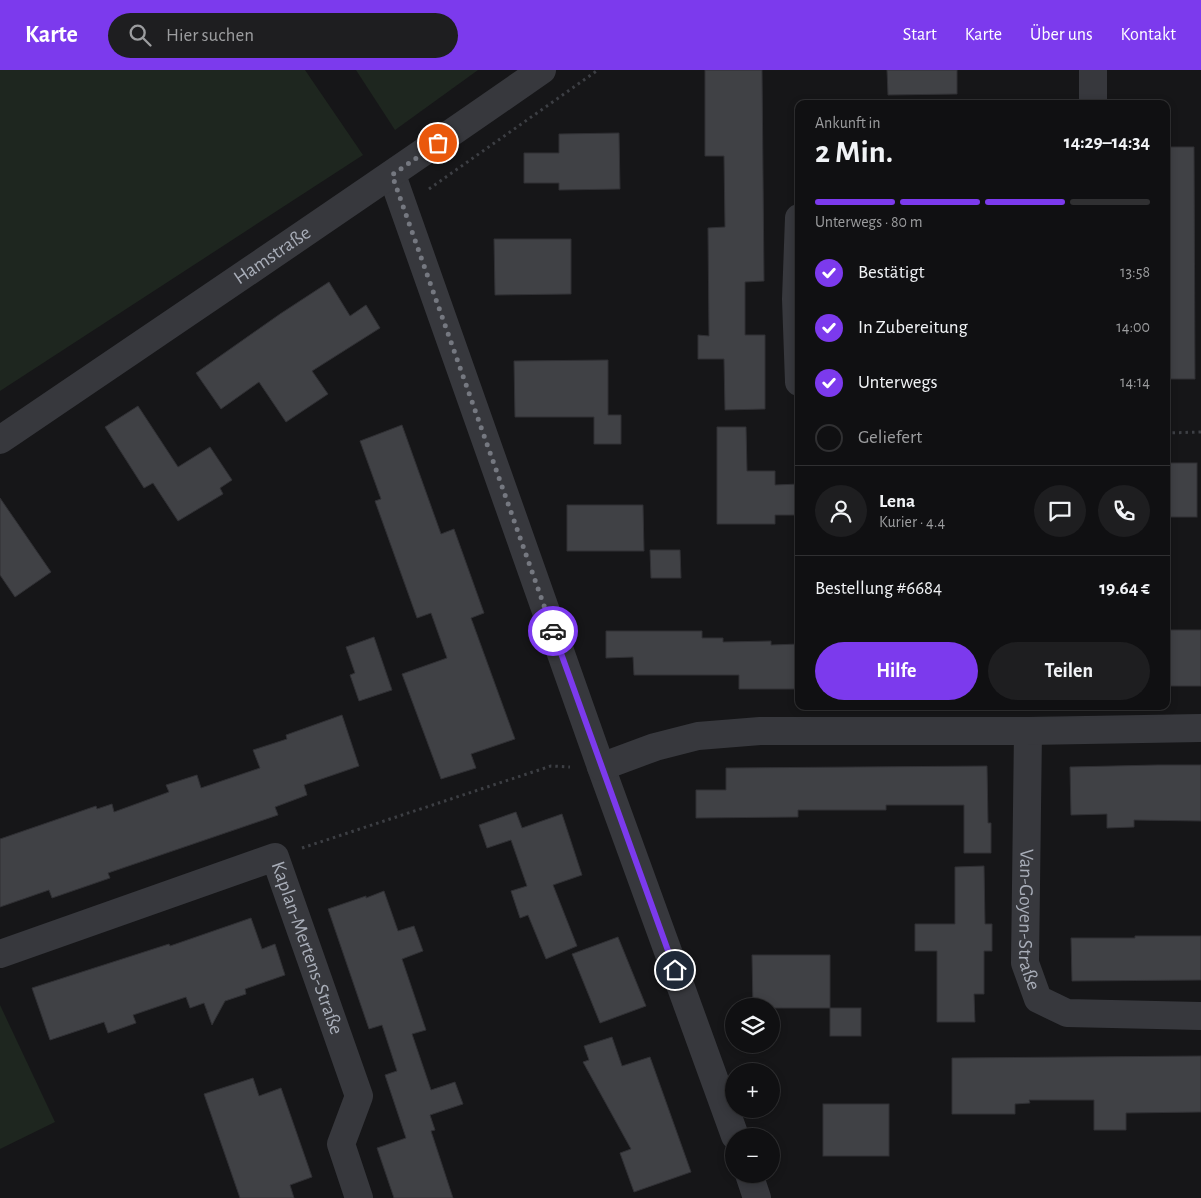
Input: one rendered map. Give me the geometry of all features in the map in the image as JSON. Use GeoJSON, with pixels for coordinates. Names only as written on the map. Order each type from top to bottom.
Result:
{"type":"FeatureCollection","features":[{"type":"Feature","properties":{"kind":"street","name":"Hamstraße"},"geometry":{"type":"LineString","coordinates":[[0,440],[392,175],[542,70]]}},
{"type":"Feature","properties":{"kind":"street"},"geometry":{"type":"LineString","coordinates":[[1093,100],[1094,70]]}},
{"type":"Feature","properties":{"kind":"street"},"geometry":{"type":"LineString","coordinates":[[392,175],[601,767],[732,1128]]}},
{"type":"Feature","properties":{"kind":"street"},"geometry":{"type":"LineString","coordinates":[[601,767],[655,747],[707,735],[760,731],[1028,732],[1201,728]]}},
{"type":"Feature","properties":{"kind":"street","name":"Van-Goyen-Straße"},"geometry":{"type":"LineString","coordinates":[[1028,732],[1025,963],[1038,999],[1067,1013],[1201,1016]]}},
{"type":"Feature","properties":{"kind":"street","name":"Kaplan-Mertens-Straße"},"geometry":{"type":"LineString","coordinates":[[0,954],[275,857],[359,1096],[341,1144],[359,1198]]}},
{"type":"Feature","properties":{"kind":"street"},"geometry":{"type":"LineString","coordinates":[[752,1183],[758,1198]]}},
{"type":"Feature","properties":{"kind":"path"},"geometry":{"type":"LineString","coordinates":[[404,207],[598,70]]}},
{"type":"Feature","properties":{"kind":"path"},"geometry":{"type":"LineString","coordinates":[[1170,432],[1201,432]]}},
{"type":"Feature","properties":{"kind":"path"},"geometry":{"type":"LineString","coordinates":[[275,857],[552,766],[601,767]]}},
{"type":"Feature","properties":{"kind":"shaded area"},"geometry":{"type":"Polygon","coordinates":[[[0,70],[305,70],[363,155],[0,391],[0,70]]]}},
{"type":"Feature","properties":{"kind":"shaded area"},"geometry":{"type":"Polygon","coordinates":[[[356,70],[478,70],[395,130],[356,70]]]}},
{"type":"Feature","properties":{"kind":"shaded area"},"geometry":{"type":"Polygon","coordinates":[[[0,1005],[55,1122],[0,1149],[0,1005]]]}},
{"type":"Feature","properties":{"kind":"building"},"geometry":{"type":"Polygon","coordinates":[[[705,70],[762,70],[764,281],[745,282],[745,335],[765,335],[765,409],[725,410],[724,359],[698,359],[698,335],[709,336],[708,228],[725,227],[724,156],[705,156],[705,70]]]}},
{"type":"Feature","properties":{"kind":"building"},"geometry":{"type":"Polygon","coordinates":[[[887,70],[957,70],[957,94],[888,95],[887,70]]]}},
{"type":"Feature","properties":{"kind":"building"},"geometry":{"type":"Polygon","coordinates":[[[619,133],[620,189],[559,190],[559,183],[524,183],[524,153],[559,153],[559,134],[619,133]]]}},
{"type":"Feature","properties":{"kind":"building"},"geometry":{"type":"Polygon","coordinates":[[[1170,147],[1194,147],[1195,379],[1170,379],[1170,147]]]}},
{"type":"Feature","properties":{"kind":"building"},"geometry":{"type":"Polygon","coordinates":[[[494,239],[571,239],[571,294],[495,295],[494,239]]]}},
{"type":"Feature","properties":{"kind":"building"},"geometry":{"type":"Polygon","coordinates":[[[329,282],[350,316],[366,305],[380,328],[312,371],[328,394],[286,422],[259,382],[221,409],[196,373],[329,282]]]}},
{"type":"Feature","properties":{"kind":"building"},"geometry":{"type":"Polygon","coordinates":[[[608,360],[608,415],[621,415],[621,444],[594,444],[594,417],[515,417],[514,361],[608,360]]]}},
{"type":"Feature","properties":{"kind":"building"},"geometry":{"type":"Polygon","coordinates":[[[138,406],[178,467],[210,447],[232,480],[220,488],[223,494],[178,521],[153,483],[144,488],[105,427],[138,406]]]}},
{"type":"Feature","properties":{"kind":"building"},"geometry":{"type":"Polygon","coordinates":[[[402,425],[441,534],[454,529],[484,613],[471,618],[515,739],[471,754],[476,768],[441,779],[402,674],[447,658],[431,613],[417,618],[375,501],[381,499],[360,441],[402,425]]]}},
{"type":"Feature","properties":{"kind":"building"},"geometry":{"type":"Polygon","coordinates":[[[717,427],[746,427],[747,471],[775,471],[775,485],[795,484],[795,515],[775,515],[775,524],[717,524],[717,427]]]}},
{"type":"Feature","properties":{"kind":"building"},"geometry":{"type":"Polygon","coordinates":[[[1170,463],[1197,463],[1197,517],[1170,517],[1170,463]]]}},
{"type":"Feature","properties":{"kind":"building"},"geometry":{"type":"Polygon","coordinates":[[[0,498],[51,572],[15,597],[0,575],[0,498]]]}},
{"type":"Feature","properties":{"kind":"building"},"geometry":{"type":"Polygon","coordinates":[[[567,505],[643,505],[644,551],[567,551],[567,505]]]}},
{"type":"Feature","properties":{"kind":"building"},"geometry":{"type":"Polygon","coordinates":[[[650,550],[680,550],[681,578],[651,578],[650,550]]]}},
{"type":"Feature","properties":{"kind":"building"},"geometry":{"type":"Polygon","coordinates":[[[1170,630],[1201,630],[1201,686],[1170,686],[1170,630]]]}},
{"type":"Feature","properties":{"kind":"building"},"geometry":{"type":"Polygon","coordinates":[[[606,631],[702,631],[702,638],[723,638],[723,642],[771,641],[771,645],[795,644],[795,689],[739,689],[739,675],[634,675],[633,657],[606,658],[606,631]]]}},
{"type":"Feature","properties":{"kind":"building"},"geometry":{"type":"Polygon","coordinates":[[[374,637],[392,690],[359,701],[350,675],[355,673],[346,647],[374,637]]]}},
{"type":"Feature","properties":{"kind":"building"},"geometry":{"type":"Polygon","coordinates":[[[342,715],[359,766],[304,785],[307,795],[275,807],[278,815],[108,873],[110,878],[52,898],[49,890],[0,907],[0,839],[96,806],[97,809],[112,804],[114,812],[169,792],[166,785],[197,775],[201,788],[260,768],[253,750],[287,739],[286,735],[342,715]]]}},
{"type":"Feature","properties":{"kind":"building"},"geometry":{"type":"Polygon","coordinates":[[[1201,765],[1201,821],[1134,820],[1134,827],[1107,828],[1107,814],[1071,815],[1070,767],[1201,765]]]}},
{"type":"Feature","properties":{"kind":"building"},"geometry":{"type":"Polygon","coordinates":[[[987,766],[988,823],[991,823],[991,853],[964,853],[964,805],[886,805],[886,810],[798,810],[798,817],[696,818],[696,790],[726,790],[726,768],[987,766]]]}},
{"type":"Feature","properties":{"kind":"building"},"geometry":{"type":"Polygon","coordinates":[[[516,812],[522,828],[562,814],[582,875],[553,885],[577,946],[546,959],[528,915],[520,918],[511,891],[527,886],[511,840],[487,848],[479,825],[516,812]]]}},
{"type":"Feature","properties":{"kind":"building"},"geometry":{"type":"Polygon","coordinates":[[[984,866],[985,924],[992,924],[992,951],[984,951],[984,994],[974,994],[975,1022],[937,1022],[937,951],[915,951],[915,924],[955,924],[955,867],[984,866]]]}},
{"type":"Feature","properties":{"kind":"building"},"geometry":{"type":"Polygon","coordinates":[[[384,891],[398,931],[414,926],[423,951],[402,959],[426,1030],[412,1034],[431,1090],[455,1082],[463,1104],[430,1115],[435,1130],[431,1131],[453,1198],[394,1198],[377,1148],[406,1138],[385,1075],[397,1071],[382,1025],[369,1029],[328,909],[384,891]]]}},
{"type":"Feature","properties":{"kind":"building"},"geometry":{"type":"Polygon","coordinates":[[[251,918],[262,949],[275,944],[285,975],[245,989],[246,994],[225,1001],[212,1025],[204,1003],[190,1008],[186,997],[133,1015],[136,1023],[108,1033],[104,1022],[50,1040],[32,988],[169,944],[170,946],[251,918]]]}},
{"type":"Feature","properties":{"kind":"building"},"geometry":{"type":"Polygon","coordinates":[[[1135,936],[1201,936],[1201,980],[1072,981],[1071,938],[1135,938],[1135,936]]]}},
{"type":"Feature","properties":{"kind":"building"},"geometry":{"type":"Polygon","coordinates":[[[618,937],[646,1006],[600,1023],[572,954],[618,937]]]}},
{"type":"Feature","properties":{"kind":"building"},"geometry":{"type":"Polygon","coordinates":[[[752,955],[830,955],[830,1008],[780,1008],[780,998],[753,998],[752,955]]]}},
{"type":"Feature","properties":{"kind":"building"},"geometry":{"type":"Polygon","coordinates":[[[830,1008],[861,1008],[861,1036],[830,1036],[830,1008]]]}},
{"type":"Feature","properties":{"kind":"building"},"geometry":{"type":"Polygon","coordinates":[[[612,1037],[622,1066],[650,1057],[691,1172],[634,1192],[620,1153],[631,1149],[583,1062],[589,1060],[584,1046],[612,1037]]]}},
{"type":"Feature","properties":{"kind":"building"},"geometry":{"type":"Polygon","coordinates":[[[1201,1056],[1201,1112],[1126,1113],[1126,1130],[1094,1130],[1094,1100],[1029,1100],[1030,1103],[1015,1104],[1015,1114],[952,1114],[952,1058],[1201,1056]]]}},
{"type":"Feature","properties":{"kind":"building"},"geometry":{"type":"Polygon","coordinates":[[[253,1078],[259,1096],[281,1088],[312,1177],[290,1185],[294,1198],[240,1198],[204,1094],[253,1078]]]}},
{"type":"Feature","properties":{"kind":"building"},"geometry":{"type":"Polygon","coordinates":[[[823,1104],[889,1104],[889,1156],[823,1156],[823,1104]]]}},
{"type":"Feature","properties":{"kind":"way so far"},"geometry":{"type":"LineString","coordinates":[[438,143],[392,175],[553,631]]}},
{"type":"Feature","properties":{"kind":"route"},"geometry":{"type":"LineString","coordinates":[[553,631],[675,970]]}}]}
